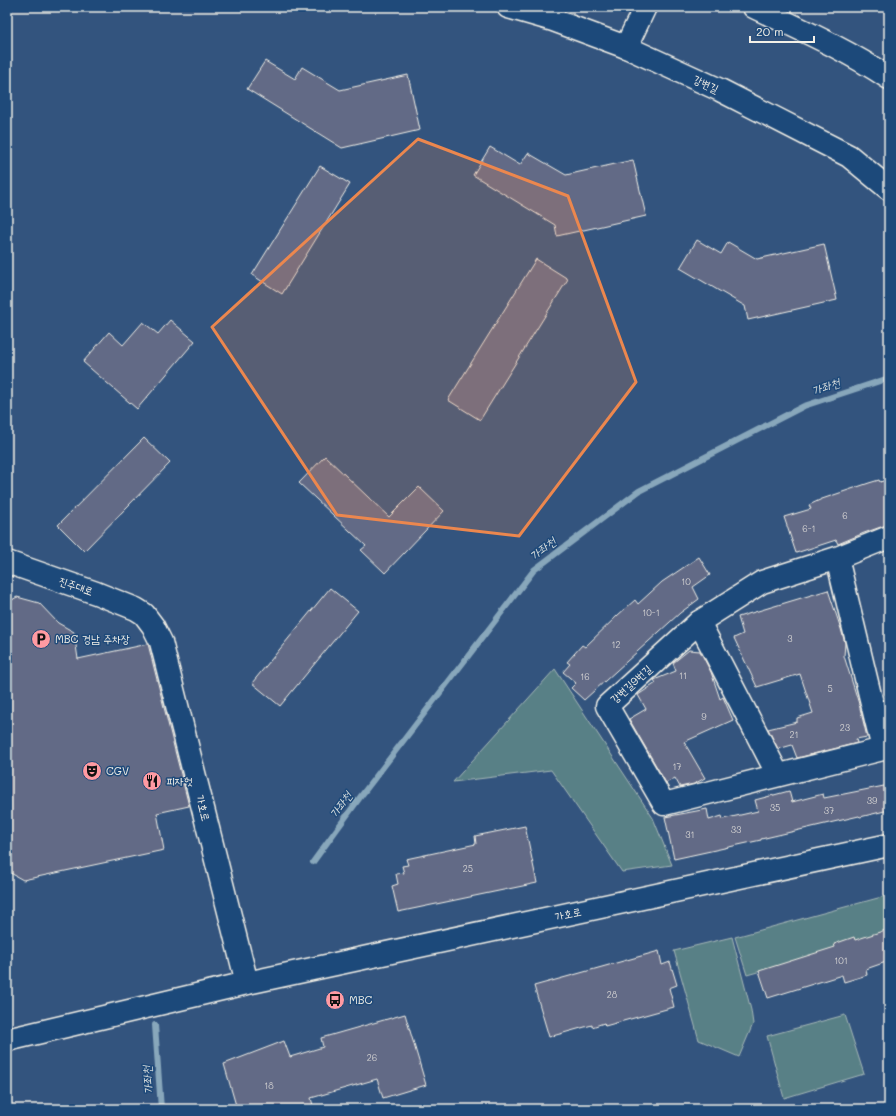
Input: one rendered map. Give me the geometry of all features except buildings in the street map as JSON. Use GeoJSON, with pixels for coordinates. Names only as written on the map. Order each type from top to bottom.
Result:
{"type":"FeatureCollection","features":[{"type":"Feature","properties":{"kind":"street","name":"강변길"},"geometry":{"type":"LineString","coordinates":[[508,7],[554,20],[626,47],[720,90],[849,156],[889,189]]}},
{"type":"Feature","properties":{"kind":"street"},"geometry":{"type":"LineString","coordinates":[[626,47],[645,7]]}},
{"type":"Feature","properties":{"kind":"street"},"geometry":{"type":"LineString","coordinates":[[754,7],[869,65],[889,78]]}},
{"type":"Feature","properties":{"kind":"street","name":"강변길9번길"},"geometry":{"type":"LineString","coordinates":[[837,558],[883,749],[664,804],[606,706],[700,622],[762,582],[837,558],[889,537]]}},
{"type":"Feature","properties":{"kind":"street","name":"진주대로"},"geometry":{"type":"LineString","coordinates":[[7,562],[96,593],[136,609],[144,614]]}},
{"type":"Feature","properties":{"kind":"street","name":"가호로"},"geometry":{"type":"LineString","coordinates":[[144,614],[153,626],[161,642],[247,983]]}},
{"type":"Feature","properties":{"kind":"street"},"geometry":{"type":"LineString","coordinates":[[700,622],[778,776]]}},
{"type":"Feature","properties":{"kind":"street","name":"가호로"},"geometry":{"type":"LineString","coordinates":[[7,1040],[247,983],[889,845]]}},
{"type":"Feature","properties":{"kind":"highlighted area"},"geometry":{"type":"Polygon","coordinates":[[[418,139],[568,196],[636,382],[519,536],[337,515],[212,327],[418,139]]]}},
{"type":"Feature","properties":{"kind":"green space"},"geometry":{"type":"Polygon","coordinates":[[[555,669],[653,818],[672,865],[622,872],[551,770],[453,782],[555,669]]]}},
{"type":"Feature","properties":{"kind":"green space"},"geometry":{"type":"Polygon","coordinates":[[[889,895],[889,935],[747,975],[735,937],[889,895]]]}},
{"type":"Feature","properties":{"kind":"green space"},"geometry":{"type":"Polygon","coordinates":[[[732,937],[751,1010],[753,1024],[739,1057],[699,1040],[674,951],[732,937]]]}},
{"type":"Feature","properties":{"kind":"green space"},"geometry":{"type":"Polygon","coordinates":[[[845,1015],[864,1074],[784,1098],[767,1036],[845,1015]]]}},
{"type":"Feature","properties":{"kind":"waterway","name":"가좌천"},"geometry":{"type":"LineString","coordinates":[[313,862],[361,796],[534,570],[639,491],[804,406],[889,378]]}},
{"type":"Feature","properties":{"kind":"waterway","name":"가좌천"},"geometry":{"type":"LineString","coordinates":[[155,1025],[161,1109]]}},
{"type":"Feature","properties":{"kind":"place","name":"MBC 경남 주차장"},"geometry":{"type":"Point","coordinates":[41,639]}},
{"type":"Feature","properties":{"kind":"place","name":"CGV"},"geometry":{"type":"Point","coordinates":[92,771]}},
{"type":"Feature","properties":{"kind":"place","name":"피자헛"},"geometry":{"type":"Point","coordinates":[152,781]}},
{"type":"Feature","properties":{"kind":"place","name":"MBC"},"geometry":{"type":"Point","coordinates":[335,1000]}}]}
